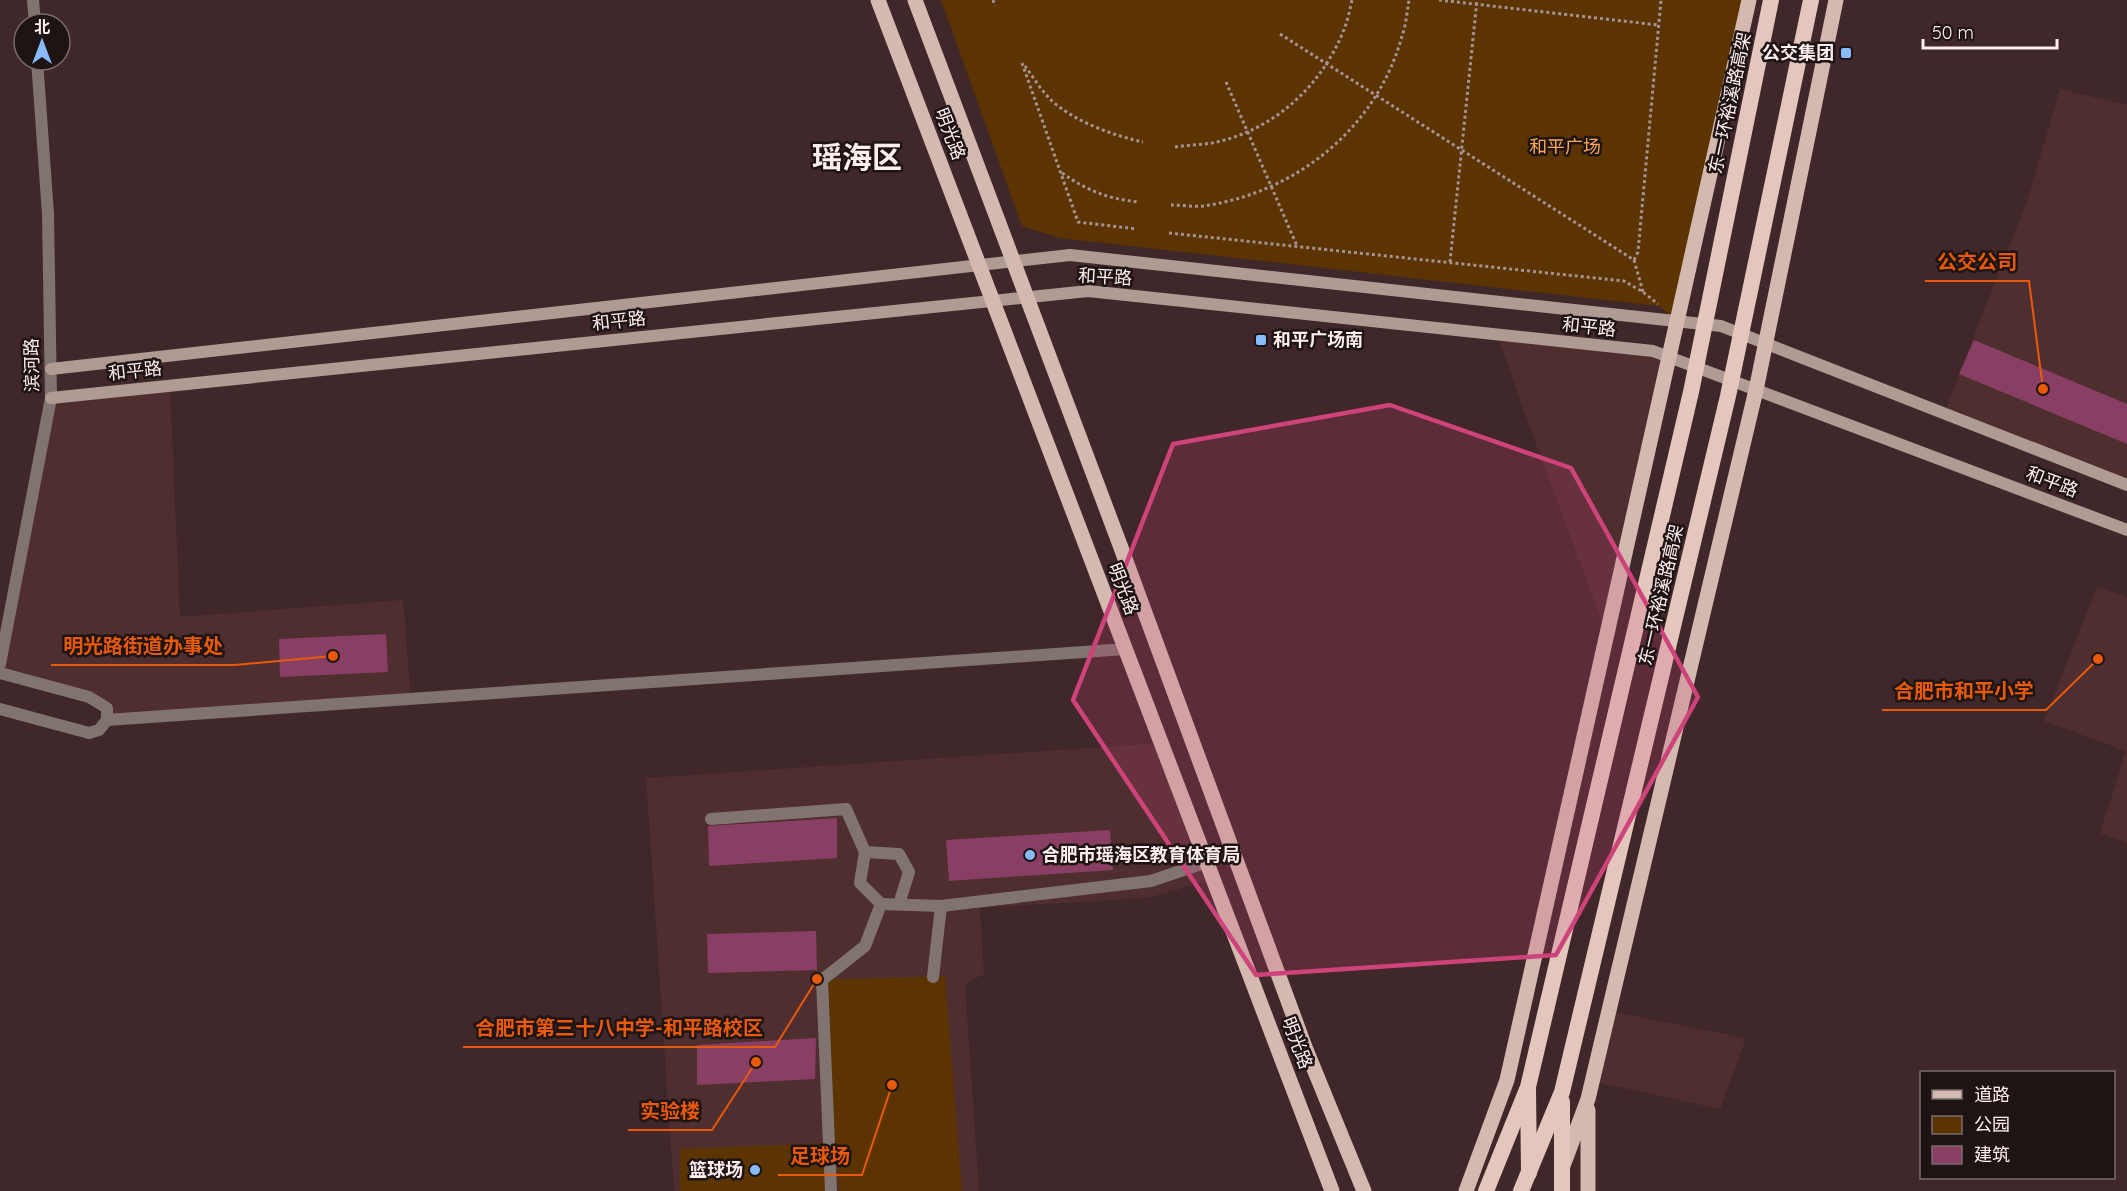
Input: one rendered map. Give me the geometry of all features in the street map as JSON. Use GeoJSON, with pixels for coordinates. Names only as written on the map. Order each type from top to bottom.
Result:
{"type":"FeatureCollection","features":[{"type":"Feature","properties":{"kind":"highway","name":"东一环裕溪路高架"},"geometry":{"type":"LineString","coordinates":[[1486,1191],[1528,1087],[1691,392],[1771,0]]}},
{"type":"Feature","properties":{"kind":"highway","name":"东一环裕溪路高架"},"geometry":{"type":"LineString","coordinates":[[1521,1191],[1562,1092],[1728,396],[1811,0]]}},
{"type":"Feature","properties":{"kind":"highway"},"geometry":{"type":"LineString","coordinates":[[1528,1087],[1529,1191]]}},
{"type":"Feature","properties":{"kind":"highway"},"geometry":{"type":"LineString","coordinates":[[1562,1092],[1562,1191]]}},
{"type":"Feature","properties":{"kind":"main road","name":"明光路"},"geometry":{"type":"LineString","coordinates":[[878,0],[1332,1191]]}},
{"type":"Feature","properties":{"kind":"main road","name":"明光路"},"geometry":{"type":"LineString","coordinates":[[915,0],[1120,545],[1305,1047],[1364,1191]]}},
{"type":"Feature","properties":{"kind":"main road"},"geometry":{"type":"LineString","coordinates":[[1466,1191],[1507,1080],[1749,0]]}},
{"type":"Feature","properties":{"kind":"main road"},"geometry":{"type":"LineString","coordinates":[[1554,1191],[1588,1100],[1756,390],[1836,0]]}},
{"type":"Feature","properties":{"kind":"main road","name":"和平路"},"geometry":{"type":"LineString","coordinates":[[51,369],[1070,255],[1721,326],[2127,485]]}},
{"type":"Feature","properties":{"kind":"main road","name":"和平路"},"geometry":{"type":"LineString","coordinates":[[51,398],[1088,291],[1653,351],[2127,530]]}},
{"type":"Feature","properties":{"kind":"main road"},"geometry":{"type":"LineString","coordinates":[[1588,1100],[1588,1191]]}},
{"type":"Feature","properties":{"kind":"street","name":"滨河路"},"geometry":{"type":"LineString","coordinates":[[0,664],[51,398],[48,214],[38,72]]}},
{"type":"Feature","properties":{"kind":"street"},"geometry":{"type":"LineString","coordinates":[[107,720],[1126,649]]}},
{"type":"Feature","properties":{"kind":"street"},"geometry":{"type":"LineString","coordinates":[[0,673],[89,697],[107,708],[107,720],[99,730],[89,733],[0,709]]}},
{"type":"Feature","properties":{"kind":"street"},"geometry":{"type":"LineString","coordinates":[[711,819],[846,809],[865,852],[860,883],[880,904],[941,906],[1151,881],[1207,862]]}},
{"type":"Feature","properties":{"kind":"street"},"geometry":{"type":"LineString","coordinates":[[865,852],[899,854],[909,872],[899,904]]}},
{"type":"Feature","properties":{"kind":"street"},"geometry":{"type":"LineString","coordinates":[[831,1191],[822,980],[865,946],[880,904]]}},
{"type":"Feature","properties":{"kind":"street"},"geometry":{"type":"LineString","coordinates":[[933,977],[941,906]]}},
{"type":"Feature","properties":{"kind":"path"},"geometry":{"type":"LineString","coordinates":[[1175,147],[1213,143],[1248,131],[1272,120],[1299,99],[1326,64],[1346,26],[1352,0]]}},
{"type":"Feature","properties":{"kind":"path"},"geometry":{"type":"LineString","coordinates":[[1171,205],[1200,206],[1233,200],[1272,187],[1299,173],[1327,154],[1352,129],[1389,72],[1402,36],[1409,0]]}},
{"type":"Feature","properties":{"kind":"path"},"geometry":{"type":"LineString","coordinates":[[1439,0],[1658,25]]}},
{"type":"Feature","properties":{"kind":"path"},"geometry":{"type":"LineString","coordinates":[[1450,262],[1477,0]]}},
{"type":"Feature","properties":{"kind":"path"},"geometry":{"type":"LineString","coordinates":[[1634,260],[1638,252],[1661,0]]}},
{"type":"Feature","properties":{"kind":"path"},"geometry":{"type":"LineString","coordinates":[[1280,34],[1634,260],[1643,292]]}},
{"type":"Feature","properties":{"kind":"path"},"geometry":{"type":"LineString","coordinates":[[1137,229],[1078,222],[1022,63],[1051,100],[1111,135],[1143,142]]}},
{"type":"Feature","properties":{"kind":"path"},"geometry":{"type":"LineString","coordinates":[[1226,82],[1298,247]]}},
{"type":"Feature","properties":{"kind":"path"},"geometry":{"type":"LineString","coordinates":[[1060,172],[1083,187],[1115,199],[1139,202]]}},
{"type":"Feature","properties":{"kind":"path"},"geometry":{"type":"LineString","coordinates":[[1168,234],[1624,281],[1643,292],[1677,321]]}},
{"type":"Feature","properties":{"kind":"highlighted area"},"geometry":{"type":"Polygon","coordinates":[[[1390,405],[1571,468],[1698,697],[1556,955],[1256,975],[1073,700],[1173,444],[1390,405]]]}},
{"type":"Feature","properties":{"kind":"shaded area"},"geometry":{"type":"Polygon","coordinates":[[[2060,89],[2127,105],[2127,485],[1944,413],[2028,198],[2060,89]]]}},
{"type":"Feature","properties":{"kind":"shaded area"},"geometry":{"type":"Polygon","coordinates":[[[1498,336],[1669,357],[1607,635],[1522,406],[1498,336]]]}},
{"type":"Feature","properties":{"kind":"shaded area"},"geometry":{"type":"Polygon","coordinates":[[[170,386],[180,617],[403,600],[411,699],[107,720],[107,708],[0,673],[51,398],[170,386]]]}},
{"type":"Feature","properties":{"kind":"shaded area"},"geometry":{"type":"Polygon","coordinates":[[[2097,587],[2127,597],[2127,843],[2100,833],[2126,751],[2044,721],[2097,587]]]}},
{"type":"Feature","properties":{"kind":"shaded area"},"geometry":{"type":"Polygon","coordinates":[[[1162,743],[1214,879],[1147,898],[980,908],[984,974],[965,984],[979,1191],[674,1191],[646,778],[1162,743]]]}},
{"type":"Feature","properties":{"kind":"shaded area"},"geometry":{"type":"Polygon","coordinates":[[[1609,1011],[1746,1038],[1720,1109],[1592,1081],[1609,1011]]]}},
{"type":"Feature","properties":{"kind":"green space","name":"和平广场"},"geometry":{"type":"Polygon","coordinates":[[[941,0],[1749,0],[1677,321],[1659,306],[1060,238],[1022,226],[941,0]]]}},
{"type":"Feature","properties":{"kind":"green space"},"geometry":{"type":"Polygon","coordinates":[[[945,976],[962,1191],[839,1191],[822,980],[945,976]]]}},
{"type":"Feature","properties":{"kind":"green space","name":"篮球场"},"geometry":{"type":"Polygon","coordinates":[[[829,1143],[832,1191],[680,1191],[680,1149],[829,1143]]]}},
{"type":"Feature","properties":{"kind":"building"},"geometry":{"type":"Polygon","coordinates":[[[1974,340],[2127,404],[2127,444],[1959,374],[1974,340]]]}},
{"type":"Feature","properties":{"kind":"building"},"geometry":{"type":"Polygon","coordinates":[[[386,634],[388,672],[280,677],[279,639],[386,634]]]}},
{"type":"Feature","properties":{"kind":"building"},"geometry":{"type":"Polygon","coordinates":[[[837,818],[837,858],[709,866],[708,826],[837,818]]]}},
{"type":"Feature","properties":{"kind":"building","name":"合肥市瑶海区教育体育局"},"geometry":{"type":"Polygon","coordinates":[[[1110,830],[1113,870],[949,881],[946,840],[1110,830]]]}},
{"type":"Feature","properties":{"kind":"building"},"geometry":{"type":"Polygon","coordinates":[[[816,931],[817,970],[708,973],[707,934],[816,931]]]}},
{"type":"Feature","properties":{"kind":"building"},"geometry":{"type":"Polygon","coordinates":[[[816,1038],[815,1079],[697,1085],[697,1045],[816,1038]]]}},
{"type":"Feature","properties":{"kind":"place","name":"公交集团"},"geometry":{"type":"Point","coordinates":[1846,53]}},
{"type":"Feature","properties":{"kind":"place","name":"和平广场南"},"geometry":{"type":"Point","coordinates":[1261,340]}},
{"type":"Feature","properties":{"kind":"place","name":"公交公司"},"geometry":{"type":"Point","coordinates":[2043,389]}},
{"type":"Feature","properties":{"kind":"place","name":"明光路街道办事处"},"geometry":{"type":"Point","coordinates":[333,656]}},
{"type":"Feature","properties":{"kind":"place","name":"合肥市和平小学"},"geometry":{"type":"Point","coordinates":[2098,659]}},
{"type":"Feature","properties":{"kind":"place","name":"合肥市瑶海区教育体育局"},"geometry":{"type":"Point","coordinates":[1030,855]}},
{"type":"Feature","properties":{"kind":"place","name":"合肥市第三十八中学-和平路校区"},"geometry":{"type":"Point","coordinates":[817,979]}},
{"type":"Feature","properties":{"kind":"place","name":"实验楼"},"geometry":{"type":"Point","coordinates":[756,1062]}},
{"type":"Feature","properties":{"kind":"place","name":"足球场"},"geometry":{"type":"Point","coordinates":[892,1085]}},
{"type":"Feature","properties":{"kind":"place","name":"篮球场"},"geometry":{"type":"Point","coordinates":[755,1170]}},
{"type":"Feature","properties":{"kind":"district","name":"瑶海区"},"geometry":{"type":"Point","coordinates":[857,158]}}]}
